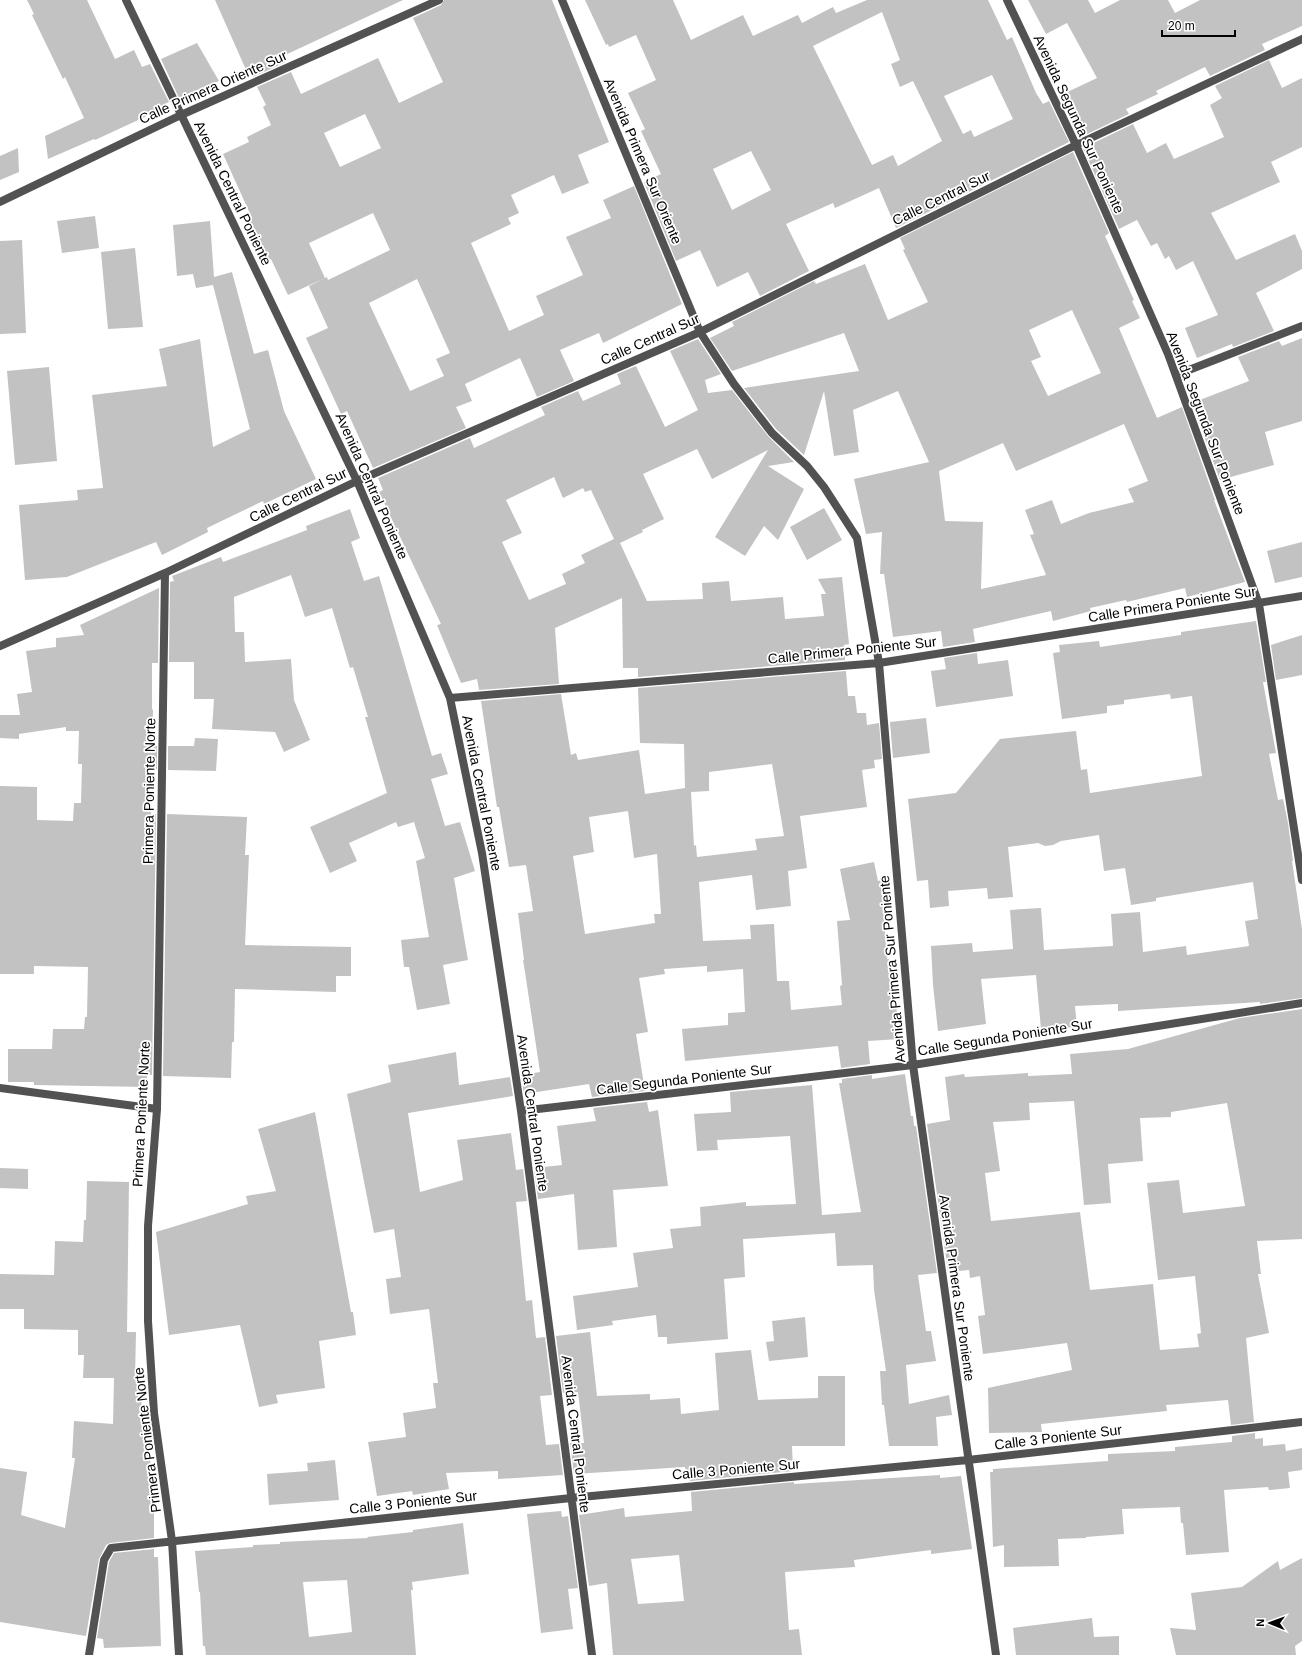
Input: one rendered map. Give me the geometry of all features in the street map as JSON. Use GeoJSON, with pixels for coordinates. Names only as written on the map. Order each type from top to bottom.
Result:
{"type":"FeatureCollection","features":[{"type":"Feature","properties":{"kind":"street","name":"Avenida Central Poniente"},"geometry":{"type":"LineString","coordinates":[[126,0],[357,481],[450,698],[482,853],[520,1112],[592,1655]]}},
{"type":"Feature","properties":{"kind":"street","name":"Calle Primera Oriente Sur"},"geometry":{"type":"LineString","coordinates":[[0,202],[181,115],[439,0]]}},
{"type":"Feature","properties":{"kind":"street","name":"Avenida Primera Sur Oriente"},"geometry":{"type":"LineString","coordinates":[[562,0],[700,332]]}},
{"type":"Feature","properties":{"kind":"street","name":"Avenida Segunda Sur Poniente"},"geometry":{"type":"LineString","coordinates":[[1007,0],[1076,146],[1168,354],[1259,604],[1302,880]]}},
{"type":"Feature","properties":{"kind":"street","name":"Calle Central Sur"},"geometry":{"type":"LineString","coordinates":[[0,646],[165,573],[357,481],[700,332],[1076,146],[1302,39]]}},
{"type":"Feature","properties":{"kind":"street"},"geometry":{"type":"LineString","coordinates":[[1176,375],[1302,326]]}},
{"type":"Feature","properties":{"kind":"street","name":"Avenida Primera Sur Poniente"},"geometry":{"type":"LineString","coordinates":[[700,332],[738,390],[772,433],[808,466],[824,487],[857,538],[879,663],[913,1065],[996,1655]]}},
{"type":"Feature","properties":{"kind":"street","name":"Primera Poniente Norte"},"geometry":{"type":"LineString","coordinates":[[165,573],[157,1109],[148,1226],[148,1321],[154,1413],[172,1541],[179,1655]]}},
{"type":"Feature","properties":{"kind":"street","name":"Calle Primera Poniente Sur"},"geometry":{"type":"LineString","coordinates":[[450,698],[879,663],[1302,596]]}},
{"type":"Feature","properties":{"kind":"street","name":"Calle Segunda Poniente Sur"},"geometry":{"type":"LineString","coordinates":[[520,1112],[913,1065],[1302,1003]]}},
{"type":"Feature","properties":{"kind":"street"},"geometry":{"type":"LineString","coordinates":[[0,1088],[157,1109]]}},
{"type":"Feature","properties":{"kind":"street","name":"Calle 3 Poniente Sur"},"geometry":{"type":"LineString","coordinates":[[89,1655],[104,1560],[111,1548],[571,1498],[968,1460],[1302,1422]]}},
{"type":"Feature","properties":{"kind":"building"},"geometry":{"type":"Polygon","coordinates":[[[27,0],[87,0],[115,59],[134,50],[142,67],[150,64],[169,102],[161,106],[162,109],[95,140],[94,139],[48,159],[45,136],[84,118],[65,77],[63,79],[32,15],[34,14],[27,0]]]}},
{"type":"Feature","properties":{"kind":"building"},"geometry":{"type":"Polygon","coordinates":[[[215,0],[403,0],[283,56],[286,62],[253,77],[250,71],[247,72],[215,0]]]}},
{"type":"Feature","properties":{"kind":"building"},"geometry":{"type":"Polygon","coordinates":[[[444,0],[552,0],[609,142],[578,155],[589,183],[562,194],[554,175],[511,195],[519,213],[508,218],[511,224],[471,243],[509,331],[544,315],[536,296],[583,275],[566,237],[611,218],[603,200],[634,186],[682,304],[603,343],[599,333],[560,350],[574,381],[537,397],[520,358],[465,384],[472,401],[456,407],[466,428],[373,468],[347,411],[341,414],[306,338],[328,328],[309,286],[325,278],[288,295],[271,259],[267,260],[248,218],[252,218],[223,154],[249,142],[247,137],[271,125],[263,107],[266,105],[257,87],[291,72],[301,94],[378,58],[399,103],[443,82],[413,18],[441,5],[444,0]],[[365,114],[324,133],[340,167],[381,148],[365,114]],[[373,213],[309,243],[325,278],[327,277],[328,280],[390,250],[373,213]],[[417,279],[369,303],[410,391],[444,376],[436,359],[450,353],[417,279]]]}},
{"type":"Feature","properties":{"kind":"building"},"geometry":{"type":"Polygon","coordinates":[[[585,0],[673,0],[691,40],[743,15],[753,36],[798,15],[802,23],[833,7],[836,13],[867,0],[988,0],[1007,40],[1012,37],[1036,93],[1043,104],[1049,101],[1069,142],[896,228],[879,188],[835,208],[833,203],[786,224],[809,271],[760,296],[748,272],[717,287],[700,250],[676,261],[644,182],[661,174],[641,131],[645,129],[628,93],[656,80],[636,35],[609,47],[608,44],[606,45],[585,0]],[[882,12],[813,46],[872,165],[893,155],[898,166],[942,141],[913,81],[900,87],[891,64],[900,60],[882,12]],[[992,75],[944,96],[963,134],[971,130],[974,137],[1013,119],[992,75]],[[751,151],[713,169],[732,210],[771,190],[751,151]]]}},
{"type":"Feature","properties":{"kind":"building"},"geometry":{"type":"Polygon","coordinates":[[[1028,0],[1088,0],[1095,13],[1120,0],[1168,0],[1175,13],[1200,0],[1302,0],[1302,26],[1262,44],[1265,50],[1210,76],[1205,67],[1156,91],[1158,94],[1126,109],[1129,114],[1079,138],[1059,96],[1097,78],[1067,23],[1046,34],[1028,0]]]}},
{"type":"Feature","properties":{"kind":"building"},"geometry":{"type":"Polygon","coordinates":[[[197,43],[219,81],[179,98],[161,59],[197,43]]]}},
{"type":"Feature","properties":{"kind":"building"},"geometry":{"type":"Polygon","coordinates":[[[1269,60],[1282,88],[1302,78],[1302,147],[1271,162],[1280,182],[1211,213],[1236,260],[1295,234],[1302,251],[1302,269],[1256,293],[1274,331],[1233,347],[1232,344],[1197,358],[1185,328],[1218,315],[1193,261],[1176,270],[1169,256],[1165,259],[1157,243],[1151,246],[1137,220],[1119,229],[1083,148],[1133,124],[1147,153],[1166,143],[1174,159],[1224,137],[1210,105],[1222,98],[1215,86],[1269,60]]]}},
{"type":"Feature","properties":{"kind":"building"},"geometry":{"type":"Polygon","coordinates":[[[18,148],[19,172],[0,180],[0,156],[18,148]]]}},
{"type":"Feature","properties":{"kind":"building"},"geometry":{"type":"Polygon","coordinates":[[[1073,152],[1109,233],[1105,236],[1134,300],[1132,301],[1140,318],[1119,328],[1157,418],[1182,407],[1214,500],[1245,582],[1187,597],[1185,588],[1127,602],[1126,600],[1090,608],[1091,611],[1053,621],[1051,611],[973,629],[975,642],[943,647],[941,631],[893,637],[884,574],[880,574],[882,532],[866,534],[854,479],[929,462],[898,391],[853,410],[859,452],[834,456],[824,391],[804,455],[776,429],[744,388],[859,371],[844,333],[732,371],[710,338],[734,326],[732,322],[814,281],[816,284],[865,264],[888,320],[928,302],[903,250],[905,249],[900,238],[1073,152]],[[1072,310],[1029,330],[1041,357],[1031,361],[1048,396],[1101,373],[1072,310]],[[1124,424],[1016,471],[1003,443],[939,471],[945,521],[983,522],[981,589],[1046,575],[1030,535],[1034,534],[1025,510],[1052,500],[1061,524],[1089,513],[1134,502],[1128,489],[1148,481],[1124,424]]]}},
{"type":"Feature","properties":{"kind":"building"},"geometry":{"type":"Polygon","coordinates":[[[95,216],[99,248],[62,253],[57,221],[95,216]]]}},
{"type":"Feature","properties":{"kind":"building"},"geometry":{"type":"Polygon","coordinates":[[[210,221],[214,277],[232,272],[254,354],[268,350],[284,411],[316,479],[264,504],[263,501],[207,528],[208,532],[162,555],[156,542],[67,577],[25,580],[19,505],[78,500],[77,490],[103,488],[92,395],[167,386],[159,349],[200,339],[213,447],[250,429],[213,285],[196,288],[193,274],[177,276],[173,225],[210,221]]]}},
{"type":"Feature","properties":{"kind":"building"},"geometry":{"type":"Polygon","coordinates":[[[22,240],[26,333],[0,334],[0,241],[22,240]]]}},
{"type":"Feature","properties":{"kind":"building"},"geometry":{"type":"Polygon","coordinates":[[[135,248],[143,327],[108,329],[101,252],[135,248]]]}},
{"type":"Feature","properties":{"kind":"building"},"geometry":{"type":"Polygon","coordinates":[[[1302,338],[1302,421],[1265,432],[1274,465],[1220,480],[1192,403],[1249,381],[1238,357],[1279,341],[1282,346],[1302,338]]]}},
{"type":"Feature","properties":{"kind":"building"},"geometry":{"type":"Polygon","coordinates":[[[698,339],[721,374],[705,380],[708,393],[732,390],[768,436],[794,462],[768,466],[804,489],[778,540],[764,526],[745,556],[715,537],[768,450],[712,479],[697,449],[643,474],[664,519],[642,530],[643,532],[620,543],[647,601],[703,599],[702,583],[729,581],[731,601],[783,597],[785,619],[824,616],[821,594],[826,594],[818,579],[842,577],[849,644],[844,645],[845,660],[638,677],[638,668],[623,668],[622,598],[555,628],[559,684],[479,690],[477,679],[461,683],[437,625],[441,624],[379,492],[383,490],[378,478],[470,438],[474,448],[545,415],[541,407],[578,391],[583,401],[621,384],[617,374],[636,366],[665,427],[698,410],[670,351],[698,339]],[[554,477],[506,500],[522,533],[502,542],[529,600],[566,584],[562,574],[585,563],[581,555],[614,539],[591,490],[585,492],[583,488],[563,498],[554,477]]]}},
{"type":"Feature","properties":{"kind":"building"},"geometry":{"type":"Polygon","coordinates":[[[49,367],[57,461],[15,465],[7,371],[49,367]]]}},
{"type":"Feature","properties":{"kind":"building"},"geometry":{"type":"Polygon","coordinates":[[[824,508],[842,540],[807,560],[790,527],[824,508]]]}},
{"type":"Feature","properties":{"kind":"building"},"geometry":{"type":"Polygon","coordinates":[[[350,509],[360,538],[351,542],[364,581],[379,576],[432,756],[441,753],[448,774],[431,779],[445,826],[460,822],[475,871],[454,878],[468,960],[443,965],[450,1004],[417,1010],[409,967],[404,967],[401,940],[429,937],[416,861],[425,858],[414,822],[398,827],[396,822],[349,843],[357,861],[330,873],[310,827],[387,793],[365,717],[368,717],[353,667],[350,668],[332,608],[305,617],[291,575],[234,597],[235,632],[244,632],[245,662],[291,659],[294,700],[310,740],[284,752],[275,732],[212,729],[214,699],[194,699],[194,662],[169,662],[170,582],[174,581],[172,576],[221,557],[223,562],[307,530],[306,526],[350,509]]]}},
{"type":"Feature","properties":{"kind":"building"},"geometry":{"type":"Polygon","coordinates":[[[1302,542],[1302,577],[1275,583],[1267,551],[1302,542]]]}},
{"type":"Feature","properties":{"kind":"building"},"geometry":{"type":"Polygon","coordinates":[[[159,588],[158,663],[152,663],[152,746],[157,746],[157,769],[152,769],[151,814],[156,814],[152,1075],[147,1075],[147,1087],[34,1085],[34,1082],[8,1082],[8,1049],[52,1049],[53,1029],[84,1029],[85,1017],[87,1017],[88,967],[34,966],[34,974],[0,974],[0,786],[37,787],[37,820],[73,821],[74,803],[81,803],[82,764],[78,764],[79,731],[66,731],[66,727],[19,734],[19,739],[0,738],[0,715],[20,715],[17,694],[32,692],[26,651],[56,647],[56,638],[84,635],[80,625],[159,588]]]}},
{"type":"Feature","properties":{"kind":"building"},"geometry":{"type":"Polygon","coordinates":[[[1256,621],[1266,682],[1263,682],[1276,753],[1269,754],[1278,800],[1283,799],[1288,823],[1302,929],[1302,998],[1260,1004],[1260,1002],[1118,1011],[1118,1004],[1075,1006],[1077,1027],[1041,1029],[1036,975],[981,979],[986,1024],[938,1031],[933,985],[931,946],[972,943],[973,952],[1013,949],[1010,910],[1041,908],[1044,950],[1113,946],[1111,914],[1140,912],[1143,952],[1186,946],[1187,955],[1249,946],[1245,921],[1258,919],[1253,882],[1156,898],[1156,901],[1131,905],[1125,868],[1104,871],[1099,835],[1061,841],[1053,845],[1045,846],[1038,843],[1008,847],[1013,897],[988,899],[987,888],[948,891],[949,906],[930,908],[928,880],[917,881],[908,799],[956,793],[1000,739],[1076,731],[1081,770],[1087,769],[1090,793],[1202,776],[1192,696],[1171,699],[1170,694],[1124,700],[1124,704],[1107,706],[1107,713],[1062,719],[1053,653],[1060,652],[1059,645],[1099,641],[1100,647],[1181,635],[1181,632],[1256,621]]]}},
{"type":"Feature","properties":{"kind":"building"},"geometry":{"type":"Polygon","coordinates":[[[1302,635],[1302,675],[1276,680],[1271,645],[1302,635]]]}},
{"type":"Feature","properties":{"kind":"building"},"geometry":{"type":"Polygon","coordinates":[[[977,653],[978,664],[1008,660],[1013,696],[936,707],[931,671],[946,669],[944,658],[977,653]]]}},
{"type":"Feature","properties":{"kind":"building"},"geometry":{"type":"Polygon","coordinates":[[[846,671],[848,696],[855,696],[857,713],[866,713],[867,725],[879,723],[882,759],[874,760],[875,768],[862,770],[867,807],[800,816],[807,868],[788,871],[791,906],[756,910],[752,875],[699,882],[703,941],[751,939],[750,925],[774,924],[777,981],[789,981],[791,1010],[842,1005],[837,921],[850,920],[840,869],[874,862],[878,881],[882,880],[887,904],[883,905],[887,959],[889,959],[891,986],[894,985],[895,987],[899,1039],[868,1041],[870,1064],[841,1068],[838,1046],[685,1061],[682,1029],[728,1025],[728,1013],[745,1012],[743,969],[707,972],[707,966],[664,969],[665,974],[639,978],[648,1032],[636,1034],[645,1091],[592,1097],[589,1084],[524,1094],[521,1075],[540,1072],[523,960],[518,913],[533,911],[526,865],[509,867],[499,807],[497,807],[481,701],[561,694],[571,755],[576,753],[578,760],[639,750],[645,794],[685,788],[684,744],[640,743],[638,688],[846,671]],[[772,764],[709,772],[709,791],[691,792],[694,846],[696,845],[697,857],[757,850],[755,839],[784,836],[772,764]],[[628,811],[589,817],[594,852],[573,856],[585,934],[655,923],[654,914],[661,914],[657,854],[634,858],[628,811]]]}},
{"type":"Feature","properties":{"kind":"building"},"geometry":{"type":"Polygon","coordinates":[[[926,718],[930,753],[893,758],[890,722],[926,718]]]}},
{"type":"Feature","properties":{"kind":"building"},"geometry":{"type":"Polygon","coordinates":[[[195,738],[218,739],[216,771],[168,770],[168,746],[194,746],[195,738]]]}},
{"type":"Feature","properties":{"kind":"building"},"geometry":{"type":"Polygon","coordinates":[[[167,814],[247,817],[245,855],[249,855],[245,945],[351,947],[351,976],[336,976],[336,992],[235,989],[234,1042],[232,1042],[231,1078],[163,1076],[167,814]]]}},
{"type":"Feature","properties":{"kind":"building"},"geometry":{"type":"Polygon","coordinates":[[[1302,1009],[1302,1239],[1257,1241],[1261,1274],[1258,1274],[1269,1333],[1246,1338],[1254,1422],[1231,1425],[1228,1400],[1166,1405],[1167,1411],[1041,1424],[1042,1432],[989,1433],[988,1388],[1072,1370],[1067,1343],[983,1354],[978,1316],[985,1315],[980,1276],[970,1278],[969,1270],[948,1272],[927,1124],[950,1120],[945,1077],[964,1074],[965,1077],[1028,1073],[1028,1076],[1072,1074],[1070,1054],[1128,1049],[1240,1018],[1302,1009]],[[1074,1101],[1029,1103],[1030,1120],[993,1122],[1000,1171],[985,1173],[991,1221],[1080,1212],[1090,1290],[1153,1284],[1160,1350],[1199,1347],[1197,1334],[1201,1333],[1195,1276],[1158,1280],[1147,1183],[1179,1180],[1183,1213],[1245,1206],[1227,1103],[1171,1112],[1171,1117],[1140,1118],[1143,1161],[1108,1164],[1111,1203],[1084,1205],[1074,1101]]]}},
{"type":"Feature","properties":{"kind":"building"},"geometry":{"type":"Polygon","coordinates":[[[456,1052],[459,1085],[510,1077],[513,1096],[408,1113],[420,1192],[463,1180],[457,1140],[511,1133],[516,1170],[523,1169],[527,1201],[516,1202],[526,1301],[532,1300],[536,1338],[545,1337],[552,1395],[540,1396],[546,1445],[559,1444],[563,1475],[498,1479],[498,1471],[446,1473],[449,1489],[413,1495],[412,1491],[377,1496],[368,1442],[406,1437],[403,1413],[436,1408],[433,1383],[438,1383],[429,1309],[390,1314],[386,1279],[401,1277],[394,1229],[374,1233],[347,1094],[391,1082],[388,1065],[456,1052]]]}},
{"type":"Feature","properties":{"kind":"building"},"geometry":{"type":"Polygon","coordinates":[[[905,1074],[911,1116],[913,1116],[914,1126],[916,1126],[937,1273],[918,1275],[926,1331],[931,1331],[936,1361],[906,1365],[909,1404],[949,1395],[952,1415],[936,1417],[938,1446],[889,1446],[884,1405],[882,1405],[880,1371],[886,1371],[874,1290],[873,1265],[837,1266],[835,1233],[743,1239],[745,1277],[724,1279],[728,1339],[667,1344],[667,1337],[658,1337],[656,1315],[612,1321],[613,1325],[577,1330],[573,1296],[638,1287],[633,1253],[673,1248],[670,1229],[701,1226],[700,1207],[746,1202],[746,1206],[796,1204],[790,1136],[717,1140],[718,1150],[697,1151],[694,1114],[731,1112],[730,1092],[812,1085],[822,1215],[861,1212],[839,1083],[842,1083],[842,1079],[872,1075],[872,1079],[905,1074]]]}},
{"type":"Feature","properties":{"kind":"building"},"geometry":{"type":"Polygon","coordinates":[[[647,1102],[649,1112],[658,1110],[668,1186],[613,1190],[617,1247],[578,1250],[574,1194],[538,1199],[534,1168],[562,1165],[557,1126],[596,1121],[593,1108],[647,1102]]]}},
{"type":"Feature","properties":{"kind":"building"},"geometry":{"type":"Polygon","coordinates":[[[315,1112],[351,1312],[353,1312],[356,1335],[319,1341],[325,1388],[276,1395],[278,1403],[259,1407],[240,1325],[169,1335],[156,1232],[248,1204],[246,1196],[276,1191],[258,1129],[315,1112]]]}},
{"type":"Feature","properties":{"kind":"building"},"geometry":{"type":"Polygon","coordinates":[[[0,1168],[28,1169],[28,1189],[0,1188],[0,1168]]]}},
{"type":"Feature","properties":{"kind":"building"},"geometry":{"type":"Polygon","coordinates":[[[87,1181],[129,1182],[127,1332],[136,1332],[135,1379],[141,1379],[142,1431],[149,1431],[152,1501],[154,1501],[154,1538],[110,1543],[106,1545],[99,1559],[86,1636],[0,1622],[0,1468],[27,1472],[21,1515],[65,1528],[75,1458],[72,1458],[74,1421],[113,1424],[114,1378],[83,1378],[84,1355],[78,1355],[78,1330],[24,1329],[24,1309],[0,1309],[0,1274],[54,1275],[55,1241],[83,1242],[84,1220],[86,1220],[87,1181]]]}},
{"type":"Feature","properties":{"kind":"building"},"geometry":{"type":"Polygon","coordinates":[[[805,1317],[808,1357],[769,1361],[766,1342],[774,1341],[772,1321],[805,1317]]]}},
{"type":"Feature","properties":{"kind":"building"},"geometry":{"type":"Polygon","coordinates":[[[590,1332],[597,1396],[650,1394],[650,1400],[680,1398],[681,1414],[719,1410],[715,1353],[751,1350],[758,1400],[818,1398],[818,1376],[845,1376],[845,1446],[792,1446],[793,1471],[690,1481],[689,1471],[686,1471],[685,1467],[574,1474],[570,1443],[584,1443],[578,1392],[563,1393],[556,1336],[590,1332]]]}},
{"type":"Feature","properties":{"kind":"building"},"geometry":{"type":"Polygon","coordinates":[[[1255,1433],[1255,1439],[1263,1438],[1263,1446],[1285,1444],[1286,1451],[1302,1448],[1302,1470],[1288,1472],[1290,1488],[1269,1490],[1268,1487],[1224,1490],[1229,1552],[1186,1555],[1180,1507],[1122,1509],[1124,1534],[1058,1539],[1059,1566],[1004,1567],[1004,1545],[993,1547],[990,1472],[993,1472],[993,1469],[1108,1461],[1108,1454],[1175,1451],[1175,1447],[1232,1442],[1232,1436],[1255,1433]]]}},
{"type":"Feature","properties":{"kind":"building"},"geometry":{"type":"Polygon","coordinates":[[[335,1460],[339,1500],[269,1505],[267,1474],[308,1471],[307,1463],[335,1460]]]}},
{"type":"Feature","properties":{"kind":"building"},"geometry":{"type":"Polygon","coordinates":[[[940,1475],[940,1478],[961,1476],[972,1549],[931,1554],[931,1550],[854,1560],[855,1567],[785,1572],[789,1630],[799,1629],[802,1655],[613,1655],[607,1583],[589,1586],[579,1515],[624,1508],[625,1517],[692,1511],[691,1492],[794,1482],[794,1484],[940,1475]],[[679,1555],[631,1559],[638,1604],[684,1601],[679,1555]]]}},
{"type":"Feature","properties":{"kind":"building"},"geometry":{"type":"Polygon","coordinates":[[[561,1511],[562,1517],[568,1516],[578,1588],[568,1589],[573,1629],[541,1633],[527,1514],[561,1511]]]}},
{"type":"Feature","properties":{"kind":"building"},"geometry":{"type":"Polygon","coordinates":[[[463,1523],[469,1574],[412,1582],[413,1590],[411,1590],[416,1655],[206,1655],[205,1646],[203,1646],[200,1592],[195,1551],[253,1547],[253,1545],[280,1544],[280,1542],[368,1538],[367,1537],[413,1532],[413,1530],[463,1523]],[[347,1580],[303,1582],[309,1637],[352,1632],[347,1580]]]}},
{"type":"Feature","properties":{"kind":"building"},"geometry":{"type":"Polygon","coordinates":[[[154,1549],[154,1557],[158,1557],[161,1646],[104,1648],[103,1639],[97,1638],[109,1562],[114,1553],[154,1549]]]}},
{"type":"Feature","properties":{"kind":"building"},"geometry":{"type":"Polygon","coordinates":[[[1302,1558],[1302,1641],[1295,1646],[1296,1655],[1176,1655],[1170,1628],[1196,1630],[1191,1593],[1242,1587],[1278,1561],[1280,1570],[1302,1558]]]}},
{"type":"Feature","properties":{"kind":"building"},"geometry":{"type":"Polygon","coordinates":[[[1092,1618],[1094,1637],[1119,1636],[1119,1655],[1016,1655],[1013,1628],[1092,1618]]]}}]}
